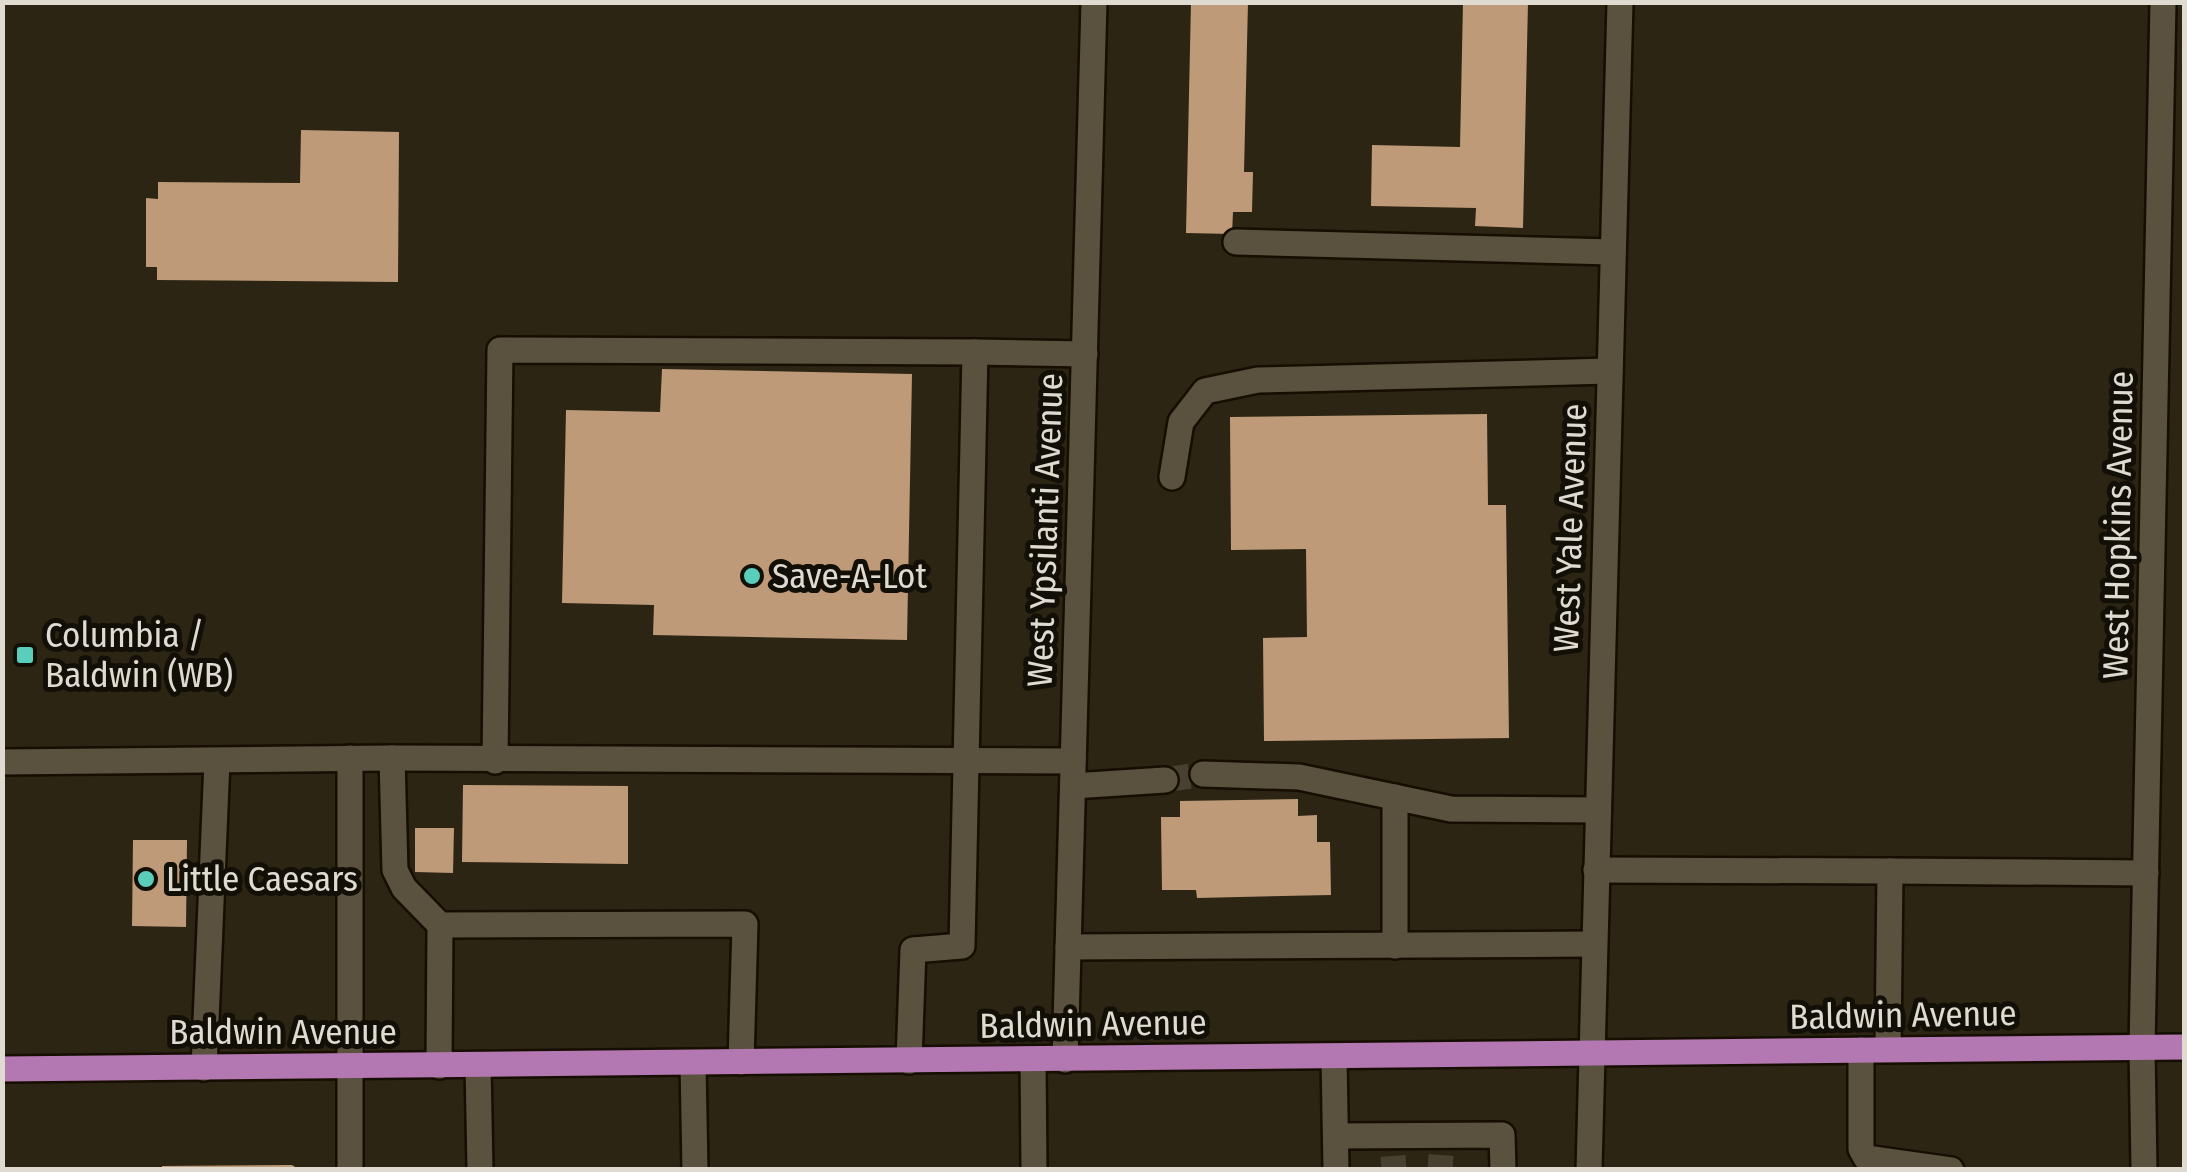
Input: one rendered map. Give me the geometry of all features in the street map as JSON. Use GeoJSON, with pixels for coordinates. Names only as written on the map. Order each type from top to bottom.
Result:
{"type":"FeatureCollection","features":[{"type":"Feature","properties":{"kind":"main road","name":"Baldwin Avenue"},"geometry":{"type":"LineString","coordinates":[[2,1069],[2184,1047]]}},
{"type":"Feature","properties":{"kind":"street","name":"West Ypsilanti Avenue"},"geometry":{"type":"LineString","coordinates":[[1065,1060],[1094,2]]}},
{"type":"Feature","properties":{"kind":"street","name":"West Yale Avenue"},"geometry":{"type":"LineString","coordinates":[[1589,1170],[1620,2]]}},
{"type":"Feature","properties":{"kind":"street","name":"West Hopkins Avenue"},"geometry":{"type":"LineString","coordinates":[[2144,1170],[2142,1048],[2163,2]]}},
{"type":"Feature","properties":{"kind":"street"},"geometry":{"type":"LineString","coordinates":[[1236,242],[1613,252]]}},
{"type":"Feature","properties":{"kind":"street"},"geometry":{"type":"LineString","coordinates":[[495,760],[500,350],[1084,354]]}},
{"type":"Feature","properties":{"kind":"street"},"geometry":{"type":"LineString","coordinates":[[909,1061],[913,950],[962,946],[975,352]]}},
{"type":"Feature","properties":{"kind":"street"},"geometry":{"type":"LineString","coordinates":[[1172,477],[1180,422],[1205,391],[1258,380],[1610,370]]}},
{"type":"Feature","properties":{"kind":"street"},"geometry":{"type":"LineString","coordinates":[[350,758],[350,1170]]}},
{"type":"Feature","properties":{"kind":"street"},"geometry":{"type":"LineString","coordinates":[[392,758],[395,870],[404,888],[440,925],[439,1066]]}},
{"type":"Feature","properties":{"kind":"street"},"geometry":{"type":"LineString","coordinates":[[2,762],[964,759],[1073,774],[1165,780]]}},
{"type":"Feature","properties":{"kind":"street"},"geometry":{"type":"LineString","coordinates":[[204,1068],[216,761]]}},
{"type":"Feature","properties":{"kind":"street"},"geometry":{"type":"LineString","coordinates":[[1203,774],[1299,778],[1451,809],[1598,810]]}},
{"type":"Feature","properties":{"kind":"street"},"geometry":{"type":"LineString","coordinates":[[1394,797],[1395,946]]}},
{"type":"Feature","properties":{"kind":"street"},"geometry":{"type":"LineString","coordinates":[[1596,870],[2146,873]]}},
{"type":"Feature","properties":{"kind":"street"},"geometry":{"type":"LineString","coordinates":[[1888,1050],[1890,871]]}},
{"type":"Feature","properties":{"kind":"street"},"geometry":{"type":"LineString","coordinates":[[440,925],[745,924],[741,1062]]}},
{"type":"Feature","properties":{"kind":"street"},"geometry":{"type":"LineString","coordinates":[[1068,948],[1593,944]]}},
{"type":"Feature","properties":{"kind":"street"},"geometry":{"type":"LineString","coordinates":[[1860,1050],[1861,1150],[1866,1158],[1951,1170]]}},
{"type":"Feature","properties":{"kind":"street"},"geometry":{"type":"LineString","coordinates":[[1334,1057],[1336,1170]]}},
{"type":"Feature","properties":{"kind":"street"},"geometry":{"type":"LineString","coordinates":[[1033,1060],[1034,1170]]}},
{"type":"Feature","properties":{"kind":"street"},"geometry":{"type":"LineString","coordinates":[[693,1063],[695,1170]]}},
{"type":"Feature","properties":{"kind":"street"},"geometry":{"type":"LineString","coordinates":[[478,1066],[480,1170]]}},
{"type":"Feature","properties":{"kind":"street"},"geometry":{"type":"LineString","coordinates":[[1336,1136],[1393,1146],[1440,1145],[1502,1135],[1503,1170]]}},
{"type":"Feature","properties":{"kind":"building"},"geometry":{"type":"Polygon","coordinates":[[[1191,2],[1248,2],[1244,172],[1253,172],[1252,212],[1233,212],[1232,234],[1186,233],[1191,2]]]}},
{"type":"Feature","properties":{"kind":"building"},"geometry":{"type":"Polygon","coordinates":[[[1463,2],[1528,2],[1523,228],[1475,226],[1476,208],[1371,206],[1372,145],[1460,147],[1463,2]]]}},
{"type":"Feature","properties":{"kind":"building"},"geometry":{"type":"Polygon","coordinates":[[[301,130],[399,132],[398,282],[157,280],[157,267],[146,267],[146,198],[158,199],[158,182],[300,183],[301,130]]]}},
{"type":"Feature","properties":{"kind":"building"},"geometry":{"type":"Polygon","coordinates":[[[662,369],[912,374],[907,640],[653,635],[654,605],[562,603],[566,410],[660,412],[662,369]]]}},
{"type":"Feature","properties":{"kind":"building"},"geometry":{"type":"Polygon","coordinates":[[[1487,414],[1488,505],[1506,505],[1509,738],[1264,741],[1263,638],[1307,637],[1306,549],[1231,550],[1230,417],[1487,414]]]}},
{"type":"Feature","properties":{"kind":"building"},"geometry":{"type":"Polygon","coordinates":[[[463,785],[628,786],[628,864],[462,862],[463,785]]]}},
{"type":"Feature","properties":{"kind":"building"},"geometry":{"type":"Polygon","coordinates":[[[1298,799],[1298,816],[1317,815],[1317,842],[1330,842],[1331,895],[1197,898],[1196,890],[1162,890],[1161,817],[1180,817],[1180,801],[1298,799]]]}},
{"type":"Feature","properties":{"kind":"building"},"geometry":{"type":"Polygon","coordinates":[[[415,828],[454,828],[453,873],[415,872],[415,828]]]}},
{"type":"Feature","properties":{"kind":"building"},"geometry":{"type":"Polygon","coordinates":[[[133,840],[187,840],[186,927],[132,926],[133,840]]]}},
{"type":"Feature","properties":{"kind":"building"},"geometry":{"type":"Polygon","coordinates":[[[292,1165],[300,1170],[162,1170],[162,1166],[292,1165]]]}},
{"type":"Feature","properties":{"kind":"tunnel"},"geometry":{"type":"LineString","coordinates":[[1165,780],[1203,774]]}},
{"type":"Feature","properties":{"kind":"tunnel"},"geometry":{"type":"LineString","coordinates":[[1440,1170],[1441,1155]]}},
{"type":"Feature","properties":{"kind":"tunnel"},"geometry":{"type":"LineString","coordinates":[[1393,1156],[1394,1170]]}},
{"type":"Feature","properties":{"kind":"place","name":"Save-A-Lot"},"geometry":{"type":"Point","coordinates":[752,576]}},
{"type":"Feature","properties":{"kind":"place","name":"Columbia / Baldwin (WB)"},"geometry":{"type":"Point","coordinates":[25,655]}},
{"type":"Feature","properties":{"kind":"place","name":"Little Caesars"},"geometry":{"type":"Point","coordinates":[146,879]}}]}
